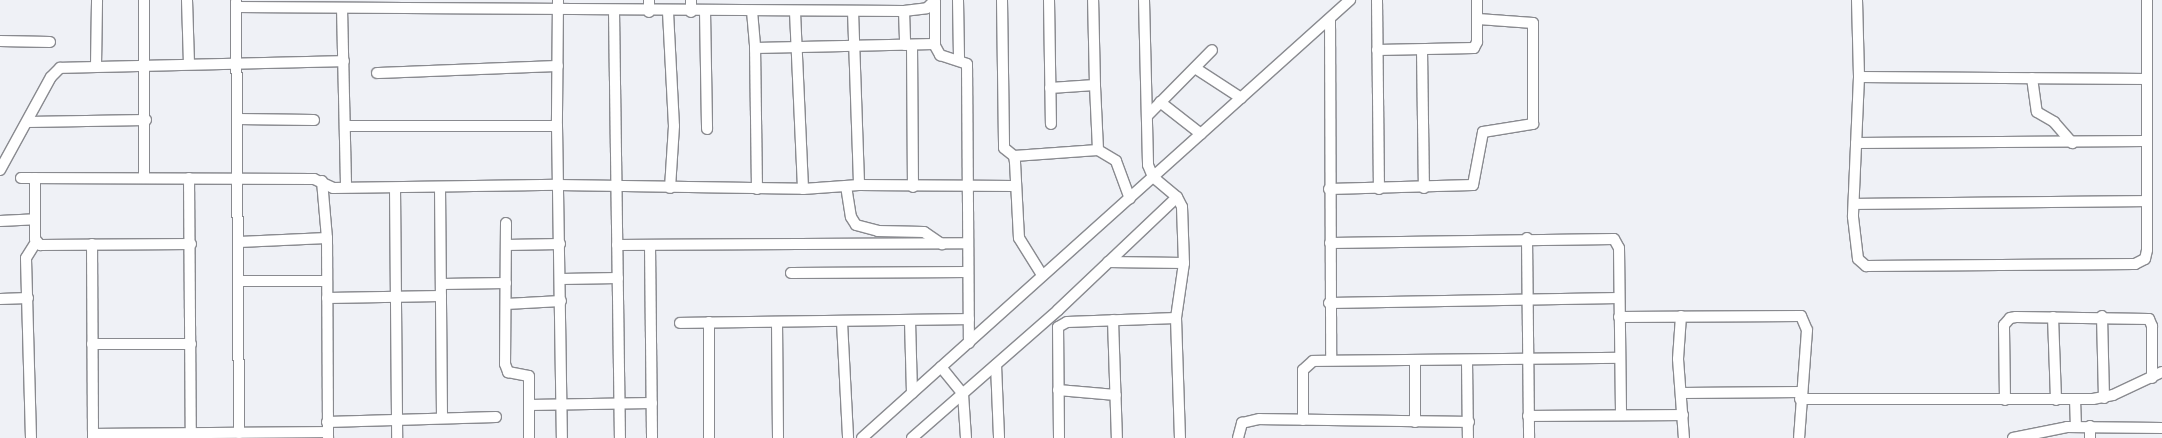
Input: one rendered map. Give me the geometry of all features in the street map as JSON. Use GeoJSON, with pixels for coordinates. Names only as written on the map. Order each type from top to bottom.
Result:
{"type":"FeatureCollection","features":[{"type":"Feature","properties":{"kind":"street"},"geometry":{"type":"LineString","coordinates":[[96,66],[97,0]]}},
{"type":"Feature","properties":{"kind":"street"},"geometry":{"type":"LineString","coordinates":[[144,0],[146,64],[144,176]]}},
{"type":"Feature","properties":{"kind":"street"},"geometry":{"type":"LineString","coordinates":[[187,0],[188,63]]}},
{"type":"Feature","properties":{"kind":"street"},"geometry":{"type":"LineString","coordinates":[[605,0],[610,11],[616,188],[620,438]]}},
{"type":"Feature","properties":{"kind":"street"},"geometry":{"type":"LineString","coordinates":[[649,0],[649,12]]}},
{"type":"Feature","properties":{"kind":"street"},"geometry":{"type":"LineString","coordinates":[[691,0],[691,12]]}},
{"type":"Feature","properties":{"kind":"street"},"geometry":{"type":"LineString","coordinates":[[826,11],[827,0]]}},
{"type":"Feature","properties":{"kind":"street"},"geometry":{"type":"LineString","coordinates":[[958,0],[959,60]]}},
{"type":"Feature","properties":{"kind":"street"},"geometry":{"type":"LineString","coordinates":[[1002,0],[1004,148],[1014,156],[1098,150],[1116,161],[1130,199]]}},
{"type":"Feature","properties":{"kind":"street"},"geometry":{"type":"LineString","coordinates":[[1049,0],[1051,124]]}},
{"type":"Feature","properties":{"kind":"street"},"geometry":{"type":"LineString","coordinates":[[1093,0],[1098,150]]}},
{"type":"Feature","properties":{"kind":"street"},"geometry":{"type":"LineString","coordinates":[[1144,0],[1148,165],[1153,177],[1177,197],[1182,207],[1184,263],[1176,318],[1180,438]]}},
{"type":"Feature","properties":{"kind":"street"},"geometry":{"type":"LineString","coordinates":[[862,438],[1350,0]]}},
{"type":"Feature","properties":{"kind":"street"},"geometry":{"type":"LineString","coordinates":[[1377,0],[1379,189]]}},
{"type":"Feature","properties":{"kind":"street"},"geometry":{"type":"LineString","coordinates":[[1377,50],[1474,48],[1478,19],[1477,0]]}},
{"type":"Feature","properties":{"kind":"street"},"geometry":{"type":"LineString","coordinates":[[1857,0],[1859,77],[1854,204],[1855,249],[1860,263],[1866,266],[2126,264],[2141,262],[2147,255],[2145,141],[2147,0]]}},
{"type":"Feature","properties":{"kind":"street"},"geometry":{"type":"LineString","coordinates":[[240,433],[236,3],[348,6],[407,4],[558,5],[610,11],[649,12],[691,12],[745,7],[795,12],[859,7],[927,8],[935,1]]}},
{"type":"Feature","properties":{"kind":"street"},"geometry":{"type":"LineString","coordinates":[[935,1],[935,44],[940,55],[959,60],[968,67],[970,186],[968,243],[969,343]]}},
{"type":"Feature","properties":{"kind":"street"},"geometry":{"type":"LineString","coordinates":[[558,5],[557,126],[561,279],[562,438]]}},
{"type":"Feature","properties":{"kind":"street"},"geometry":{"type":"LineString","coordinates":[[346,188],[344,61],[348,6]]}},
{"type":"Feature","properties":{"kind":"street"},"geometry":{"type":"LineString","coordinates":[[745,7],[755,49],[757,189]]}},
{"type":"Feature","properties":{"kind":"street"},"geometry":{"type":"LineString","coordinates":[[859,7],[855,45],[859,185]]}},
{"type":"Feature","properties":{"kind":"street"},"geometry":{"type":"LineString","coordinates":[[909,7],[908,45],[913,187]]}},
{"type":"Feature","properties":{"kind":"street"},"geometry":{"type":"LineString","coordinates":[[705,11],[707,129]]}},
{"type":"Feature","properties":{"kind":"street"},"geometry":{"type":"LineString","coordinates":[[668,12],[674,126],[670,188]]}},
{"type":"Feature","properties":{"kind":"street"},"geometry":{"type":"LineString","coordinates":[[795,12],[803,189]]}},
{"type":"Feature","properties":{"kind":"street"},"geometry":{"type":"LineString","coordinates":[[1330,18],[1329,303],[1331,359]]}},
{"type":"Feature","properties":{"kind":"street"},"geometry":{"type":"LineString","coordinates":[[1329,189],[1424,188],[1473,185],[1483,132],[1533,124],[1534,23],[1478,19]]}},
{"type":"Feature","properties":{"kind":"street"},"geometry":{"type":"LineString","coordinates":[[0,41],[50,42]]}},
{"type":"Feature","properties":{"kind":"street"},"geometry":{"type":"LineString","coordinates":[[755,49],[935,44]]}},
{"type":"Feature","properties":{"kind":"street"},"geometry":{"type":"LineString","coordinates":[[1148,115],[1212,50]]}},
{"type":"Feature","properties":{"kind":"street"},"geometry":{"type":"LineString","coordinates":[[1422,50],[1424,188]]}},
{"type":"Feature","properties":{"kind":"street"},"geometry":{"type":"LineString","coordinates":[[0,170],[3,159],[56,71],[65,67],[344,61]]}},
{"type":"Feature","properties":{"kind":"street"},"geometry":{"type":"LineString","coordinates":[[377,74],[558,66]]}},
{"type":"Feature","properties":{"kind":"street"},"geometry":{"type":"LineString","coordinates":[[1195,68],[1241,98]]}},
{"type":"Feature","properties":{"kind":"street"},"geometry":{"type":"LineString","coordinates":[[1859,77],[2147,79]]}},
{"type":"Feature","properties":{"kind":"street"},"geometry":{"type":"LineString","coordinates":[[2032,78],[2037,112],[2050,118],[2072,143]]}},
{"type":"Feature","properties":{"kind":"street"},"geometry":{"type":"LineString","coordinates":[[1050,88],[1095,86]]}},
{"type":"Feature","properties":{"kind":"street"},"geometry":{"type":"LineString","coordinates":[[1160,102],[1201,134]]}},
{"type":"Feature","properties":{"kind":"street"},"geometry":{"type":"LineString","coordinates":[[238,119],[314,120]]}},
{"type":"Feature","properties":{"kind":"street"},"geometry":{"type":"LineString","coordinates":[[27,122],[146,120]]}},
{"type":"Feature","properties":{"kind":"street"},"geometry":{"type":"LineString","coordinates":[[345,126],[557,126]]}},
{"type":"Feature","properties":{"kind":"street"},"geometry":{"type":"LineString","coordinates":[[1856,143],[2145,141]]}},
{"type":"Feature","properties":{"kind":"street"},"geometry":{"type":"LineString","coordinates":[[1014,156],[1014,186],[1022,247],[1042,275]]}},
{"type":"Feature","properties":{"kind":"street"},"geometry":{"type":"LineString","coordinates":[[21,178],[144,176],[322,181],[329,187],[346,188],[558,185],[616,188],[803,189],[859,185],[913,187],[1014,186]]}},
{"type":"Feature","properties":{"kind":"street"},"geometry":{"type":"LineString","coordinates":[[31,438],[26,258],[36,242],[35,178]]}},
{"type":"Feature","properties":{"kind":"street"},"geometry":{"type":"LineString","coordinates":[[189,178],[191,435]]}},
{"type":"Feature","properties":{"kind":"street"},"geometry":{"type":"LineString","coordinates":[[322,181],[327,238],[328,430]]}},
{"type":"Feature","properties":{"kind":"street"},"geometry":{"type":"LineString","coordinates":[[846,186],[851,217],[856,225],[878,231],[924,232],[942,244]]}},
{"type":"Feature","properties":{"kind":"street"},"geometry":{"type":"LineString","coordinates":[[440,187],[442,417]]}},
{"type":"Feature","properties":{"kind":"street"},"geometry":{"type":"LineString","coordinates":[[396,188],[395,297],[398,438]]}},
{"type":"Feature","properties":{"kind":"street"},"geometry":{"type":"LineString","coordinates":[[916,438],[1177,197]]}},
{"type":"Feature","properties":{"kind":"street"},"geometry":{"type":"LineString","coordinates":[[1854,204],[2147,201]]}},
{"type":"Feature","properties":{"kind":"street"},"geometry":{"type":"LineString","coordinates":[[0,221],[35,219]]}},
{"type":"Feature","properties":{"kind":"street"},"geometry":{"type":"LineString","coordinates":[[506,223],[506,369],[508,372],[529,376],[529,438]]}},
{"type":"Feature","properties":{"kind":"street"},"geometry":{"type":"LineString","coordinates":[[239,242],[327,238]]}},
{"type":"Feature","properties":{"kind":"street"},"geometry":{"type":"LineString","coordinates":[[1330,243],[1527,238],[1614,239],[1619,248],[1621,414]]}},
{"type":"Feature","properties":{"kind":"street"},"geometry":{"type":"LineString","coordinates":[[1527,238],[1526,361],[1529,438]]}},
{"type":"Feature","properties":{"kind":"street"},"geometry":{"type":"LineString","coordinates":[[36,242],[43,246],[191,244]]}},
{"type":"Feature","properties":{"kind":"street"},"geometry":{"type":"LineString","coordinates":[[617,245],[968,243]]}},
{"type":"Feature","properties":{"kind":"street"},"geometry":{"type":"LineString","coordinates":[[92,244],[93,436],[191,435],[328,430],[397,418],[496,417]]}},
{"type":"Feature","properties":{"kind":"street"},"geometry":{"type":"LineString","coordinates":[[506,244],[560,244]]}},
{"type":"Feature","properties":{"kind":"street"},"geometry":{"type":"LineString","coordinates":[[650,245],[652,438]]}},
{"type":"Feature","properties":{"kind":"street"},"geometry":{"type":"LineString","coordinates":[[1108,262],[1184,263]]}},
{"type":"Feature","properties":{"kind":"street"},"geometry":{"type":"LineString","coordinates":[[791,273],[968,272]]}},
{"type":"Feature","properties":{"kind":"street"},"geometry":{"type":"LineString","coordinates":[[561,279],[618,278]]}},
{"type":"Feature","properties":{"kind":"street"},"geometry":{"type":"LineString","coordinates":[[240,281],[327,281]]}},
{"type":"Feature","properties":{"kind":"street"},"geometry":{"type":"LineString","coordinates":[[441,284],[506,283]]}},
{"type":"Feature","properties":{"kind":"street"},"geometry":{"type":"LineString","coordinates":[[327,298],[441,296]]}},
{"type":"Feature","properties":{"kind":"street"},"geometry":{"type":"LineString","coordinates":[[0,299],[28,298]]}},
{"type":"Feature","properties":{"kind":"street"},"geometry":{"type":"LineString","coordinates":[[1329,303],[1619,298]]}},
{"type":"Feature","properties":{"kind":"street"},"geometry":{"type":"LineString","coordinates":[[506,304],[561,302]]}},
{"type":"Feature","properties":{"kind":"street"},"geometry":{"type":"LineString","coordinates":[[1681,316],[1678,337],[1684,438]]}},
{"type":"Feature","properties":{"kind":"street"},"geometry":{"type":"LineString","coordinates":[[1619,317],[1801,316],[1807,330],[1806,373],[1801,396],[1799,438]]}},
{"type":"Feature","properties":{"kind":"street"},"geometry":{"type":"LineString","coordinates":[[2102,316],[2104,398]]}},
{"type":"Feature","properties":{"kind":"street"},"geometry":{"type":"LineString","coordinates":[[2005,400],[2006,322],[2016,317],[2139,316],[2152,322],[2152,378]]}},
{"type":"Feature","properties":{"kind":"street"},"geometry":{"type":"LineString","coordinates":[[2054,317],[2056,400]]}},
{"type":"Feature","properties":{"kind":"street"},"geometry":{"type":"LineString","coordinates":[[1059,438],[1058,327],[1067,322],[1176,318]]}},
{"type":"Feature","properties":{"kind":"street"},"geometry":{"type":"LineString","coordinates":[[680,323],[969,319]]}},
{"type":"Feature","properties":{"kind":"street"},"geometry":{"type":"LineString","coordinates":[[910,320],[912,393]]}},
{"type":"Feature","properties":{"kind":"street"},"geometry":{"type":"LineString","coordinates":[[1113,320],[1117,438]]}},
{"type":"Feature","properties":{"kind":"street"},"geometry":{"type":"LineString","coordinates":[[709,322],[709,438]]}},
{"type":"Feature","properties":{"kind":"street"},"geometry":{"type":"LineString","coordinates":[[777,322],[778,438]]}},
{"type":"Feature","properties":{"kind":"street"},"geometry":{"type":"LineString","coordinates":[[842,322],[848,438]]}},
{"type":"Feature","properties":{"kind":"street"},"geometry":{"type":"LineString","coordinates":[[92,344],[191,344]]}},
{"type":"Feature","properties":{"kind":"street"},"geometry":{"type":"LineString","coordinates":[[1303,420],[1303,370],[1313,361],[1331,359],[1526,361],[1620,358]]}},
{"type":"Feature","properties":{"kind":"street"},"geometry":{"type":"LineString","coordinates":[[1415,360],[1415,422]]}},
{"type":"Feature","properties":{"kind":"street"},"geometry":{"type":"LineString","coordinates":[[1467,361],[1468,438]]}},
{"type":"Feature","properties":{"kind":"street"},"geometry":{"type":"LineString","coordinates":[[996,365],[999,438]]}},
{"type":"Feature","properties":{"kind":"street"},"geometry":{"type":"LineString","coordinates":[[941,367],[963,394],[966,438]]}},
{"type":"Feature","properties":{"kind":"street"},"geometry":{"type":"LineString","coordinates":[[1681,393],[2075,400],[2104,398],[2162,372]]}},
{"type":"Feature","properties":{"kind":"street"},"geometry":{"type":"LineString","coordinates":[[1058,390],[1116,395]]}},
{"type":"Feature","properties":{"kind":"street"},"geometry":{"type":"LineString","coordinates":[[2075,400],[2076,426]]}},
{"type":"Feature","properties":{"kind":"street"},"geometry":{"type":"LineString","coordinates":[[529,404],[652,403]]}},
{"type":"Feature","properties":{"kind":"street"},"geometry":{"type":"LineString","coordinates":[[1528,416],[1683,415]]}},
{"type":"Feature","properties":{"kind":"street"},"geometry":{"type":"LineString","coordinates":[[1238,438],[1242,423],[1249,420],[1468,422]]}},
{"type":"Feature","properties":{"kind":"street"},"geometry":{"type":"LineString","coordinates":[[2014,438],[2076,426],[2146,433],[2162,428]]}},
{"type":"Feature","properties":{"kind":"street"},"geometry":{"type":"LineString","coordinates":[[2090,426],[2090,438]]}}]}
